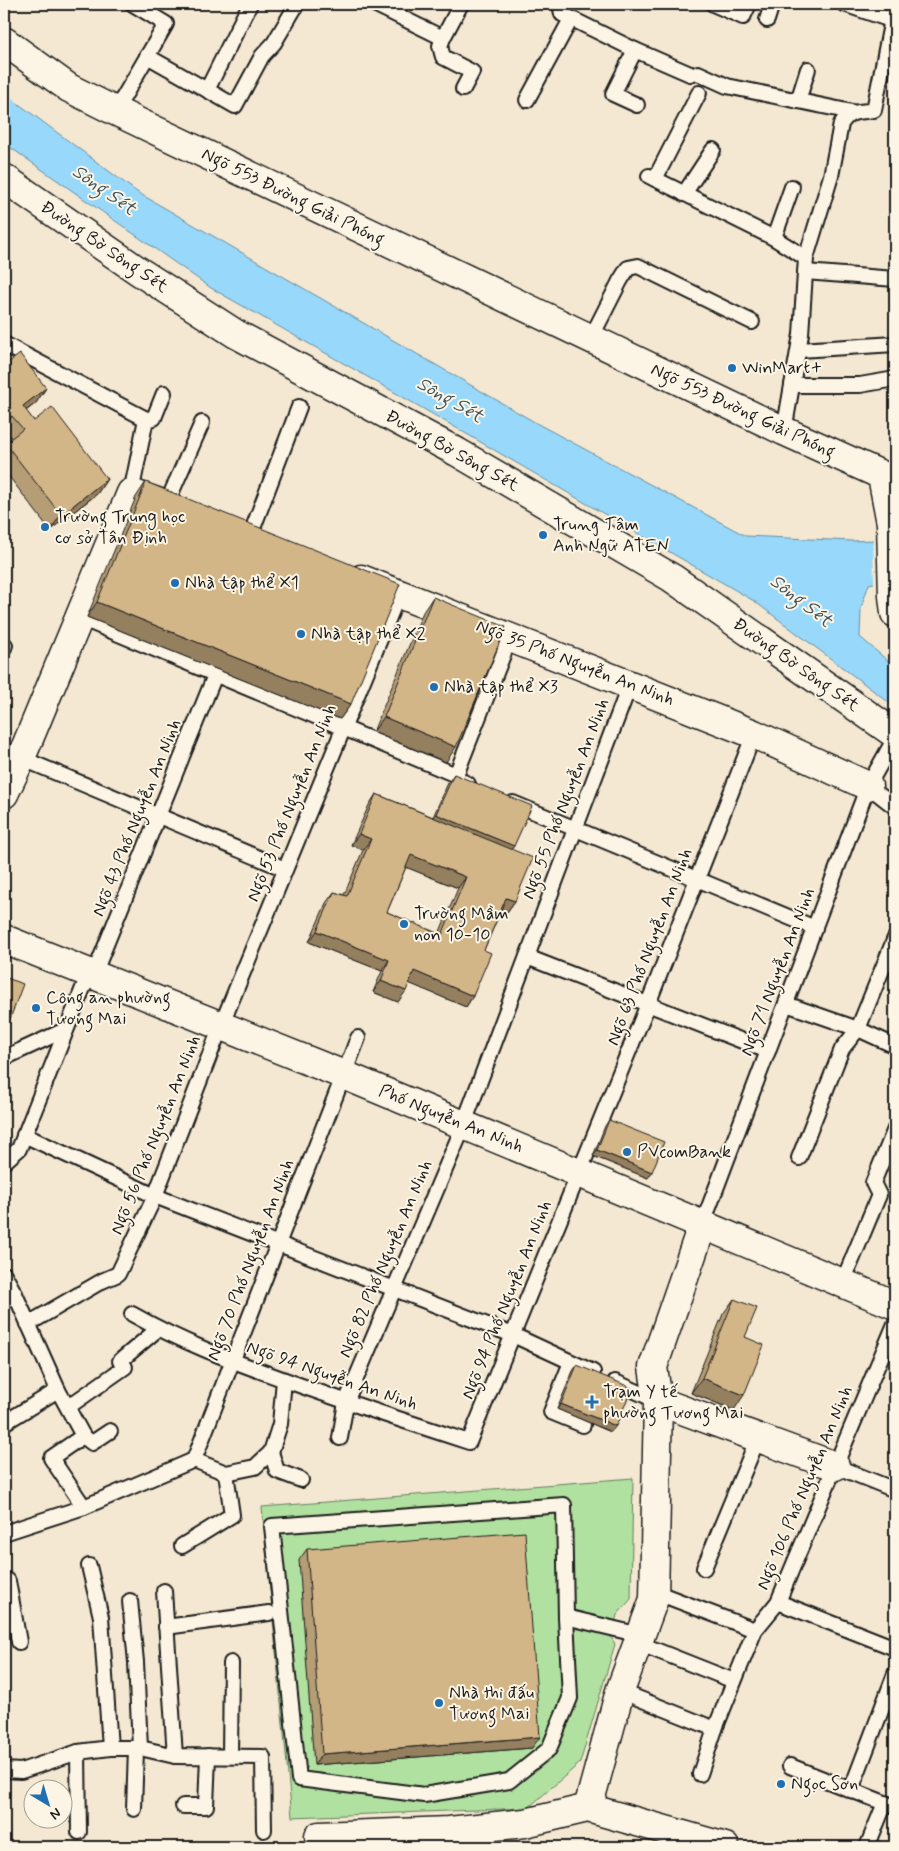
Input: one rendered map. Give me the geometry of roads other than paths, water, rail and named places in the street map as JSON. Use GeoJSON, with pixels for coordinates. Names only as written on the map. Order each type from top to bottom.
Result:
{"type":"FeatureCollection","features":[{"type":"Feature","properties":{"kind":"street","name":"Ngõ 553 Đường Giải Phóng"},"geometry":{"type":"LineString","coordinates":[[4,41],[69,88],[113,110],[460,278],[889,479]]}},
{"type":"Feature","properties":{"kind":"street","name":"Đường Bờ Sông Sét"},"geometry":{"type":"LineString","coordinates":[[6,184],[236,334],[457,452],[672,578],[895,736]]}},
{"type":"Feature","properties":{"kind":"street"},"geometry":{"type":"LineString","coordinates":[[889,479],[894,602]]}},
{"type":"Feature","properties":{"kind":"street"},"geometry":{"type":"LineString","coordinates":[[4,794],[21,758],[78,617],[132,493],[191,515]]}},
{"type":"Feature","properties":{"kind":"street"},"geometry":{"type":"LineString","coordinates":[[225,527],[260,540]]}},
{"type":"Feature","properties":{"kind":"street","name":"Ngõ 35 Phố Nguyễn An Ninh"},"geometry":{"type":"LineString","coordinates":[[334,568],[754,734],[868,786]]}},
{"type":"Feature","properties":{"kind":"street","name":"Phố Nguyễn An Ninh"},"geometry":{"type":"LineString","coordinates":[[4,939],[344,1075],[703,1223],[842,1284],[895,1305]]}},
{"type":"Feature","properties":{"kind":"street"},"geometry":{"type":"LineString","coordinates":[[588,1808],[620,1691],[654,1599],[658,1401],[653,1367],[703,1223]]}},
{"type":"Feature","properties":{"kind":"street"},"geometry":{"type":"LineString","coordinates":[[658,1401],[835,1466]]}},
{"type":"Feature","properties":{"kind":"street"},"geometry":{"type":"LineString","coordinates":[[319,1836],[449,1839],[588,1808],[684,1841],[725,1847]]}},
{"type":"Feature","properties":{"kind":"lane"},"geometry":{"type":"LineString","coordinates":[[113,110],[123,98],[166,24],[134,4]]}},
{"type":"Feature","properties":{"kind":"lane"},"geometry":{"type":"LineString","coordinates":[[207,90],[250,4]]}},
{"type":"Feature","properties":{"kind":"lane"},"geometry":{"type":"LineString","coordinates":[[147,56],[235,106],[262,56],[274,44],[297,4]]}},
{"type":"Feature","properties":{"kind":"lane"},"geometry":{"type":"LineString","coordinates":[[374,4],[443,38]]}},
{"type":"Feature","properties":{"kind":"lane"},"geometry":{"type":"LineString","coordinates":[[461,4],[440,46],[443,57],[472,72],[463,88]]}},
{"type":"Feature","properties":{"kind":"lane"},"geometry":{"type":"LineString","coordinates":[[560,4],[562,14],[571,19],[635,50],[727,86],[862,113],[874,110],[894,12],[844,4]]}},
{"type":"Feature","properties":{"kind":"lane"},"geometry":{"type":"LineString","coordinates":[[713,4],[743,17],[749,4]]}},
{"type":"Feature","properties":{"kind":"lane"},"geometry":{"type":"LineString","coordinates":[[767,20],[772,4]]}},
{"type":"Feature","properties":{"kind":"lane"},"geometry":{"type":"LineString","coordinates":[[527,100],[571,19]]}},
{"type":"Feature","properties":{"kind":"lane"},"geometry":{"type":"LineString","coordinates":[[635,50],[613,94],[637,105]]}},
{"type":"Feature","properties":{"kind":"lane"},"geometry":{"type":"LineString","coordinates":[[798,101],[808,69]]}},
{"type":"Feature","properties":{"kind":"lane"},"geometry":{"type":"LineString","coordinates":[[700,94],[652,177],[774,238],[805,265],[895,279]]}},
{"type":"Feature","properties":{"kind":"lane"},"geometry":{"type":"LineString","coordinates":[[784,431],[799,350],[805,265],[831,176],[841,124],[845,117],[852,112]]}},
{"type":"Feature","properties":{"kind":"lane"},"geometry":{"type":"LineString","coordinates":[[684,194],[713,150]]}},
{"type":"Feature","properties":{"kind":"lane"},"geometry":{"type":"LineString","coordinates":[[774,238],[792,187]]}},
{"type":"Feature","properties":{"kind":"lane"},"geometry":{"type":"LineString","coordinates":[[591,338],[628,268],[638,266],[752,322]]}},
{"type":"Feature","properties":{"kind":"lane"},"geometry":{"type":"LineString","coordinates":[[4,344],[146,420],[154,418],[164,393]]}},
{"type":"Feature","properties":{"kind":"lane"},"geometry":{"type":"LineString","coordinates":[[799,350],[895,344]]}},
{"type":"Feature","properties":{"kind":"lane"},"geometry":{"type":"LineString","coordinates":[[792,385],[860,385],[895,379]]}},
{"type":"Feature","properties":{"kind":"lane"},"geometry":{"type":"LineString","coordinates":[[260,540],[299,407]]}},
{"type":"Feature","properties":{"kind":"lane"},"geometry":{"type":"LineString","coordinates":[[132,493],[146,420]]}},
{"type":"Feature","properties":{"kind":"lane"},"geometry":{"type":"LineString","coordinates":[[166,505],[202,423]]}},
{"type":"Feature","properties":{"kind":"lane","name":"Ngõ 53 Phố Nguyễn An Ninh"},"geometry":{"type":"LineString","coordinates":[[221,1026],[399,593]]}},
{"type":"Feature","properties":{"kind":"lane"},"geometry":{"type":"LineString","coordinates":[[78,617],[456,775],[461,782],[478,789]]}},
{"type":"Feature","properties":{"kind":"lane"},"geometry":{"type":"LineString","coordinates":[[456,775],[510,637]]}},
{"type":"Feature","properties":{"kind":"lane","name":"Ngõ 43 Phố Nguyễn An Ninh"},"geometry":{"type":"LineString","coordinates":[[4,1162],[19,1149],[82,988],[100,962],[215,675]]}},
{"type":"Feature","properties":{"kind":"lane","name":"Ngõ 55 Phố Nguyễn An Ninh"},"geometry":{"type":"LineString","coordinates":[[463,1124],[630,684]]}},
{"type":"Feature","properties":{"kind":"lane","name":"Ngõ 63 Phố Nguyễn An Ninh"},"geometry":{"type":"LineString","coordinates":[[580,1173],[754,734]]}},
{"type":"Feature","properties":{"kind":"lane","name":"Ngõ 71 Nguyễn An Ninh"},"geometry":{"type":"LineString","coordinates":[[703,1223],[868,786],[895,736]]}},
{"type":"Feature","properties":{"kind":"lane"},"geometry":{"type":"LineString","coordinates":[[21,758],[285,868]]}},
{"type":"Feature","properties":{"kind":"lane","name":"Ngõ 35 Phố Nguyễn An Ninh"},"geometry":{"type":"LineString","coordinates":[[868,786],[895,807]]}},
{"type":"Feature","properties":{"kind":"lane"},"geometry":{"type":"LineString","coordinates":[[505,800],[815,928]]}},
{"type":"Feature","properties":{"kind":"lane"},"geometry":{"type":"LineString","coordinates":[[799,1158],[842,1050],[858,1029],[895,938]]}},
{"type":"Feature","properties":{"kind":"lane"},"geometry":{"type":"LineString","coordinates":[[527,957],[768,1051]]}},
{"type":"Feature","properties":{"kind":"lane"},"geometry":{"type":"LineString","coordinates":[[786,1004],[858,1029],[895,1046]]}},
{"type":"Feature","properties":{"kind":"lane","name":"Ngõ 56 Phố Nguyễn An Ninh"},"geometry":{"type":"LineString","coordinates":[[28,1324],[102,1281],[118,1274],[155,1196],[221,1026]]}},
{"type":"Feature","properties":{"kind":"lane"},"geometry":{"type":"LineString","coordinates":[[4,1058],[65,1030]]}},
{"type":"Feature","properties":{"kind":"lane","name":"Ngõ 70 Phố Nguyễn An Ninh"},"geometry":{"type":"LineString","coordinates":[[194,1460],[358,1038]]}},
{"type":"Feature","properties":{"kind":"lane","name":"Ngõ 82 Phố Nguyễn An Ninh"},"geometry":{"type":"LineString","coordinates":[[340,1438],[346,1402],[463,1124]]}},
{"type":"Feature","properties":{"kind":"lane"},"geometry":{"type":"LineString","coordinates":[[842,1284],[879,1195],[873,1183],[895,1130]]}},
{"type":"Feature","properties":{"kind":"lane"},"geometry":{"type":"LineString","coordinates":[[24,1135],[155,1196],[513,1335],[658,1401]]}},
{"type":"Feature","properties":{"kind":"lane","name":"Ngõ 94 Phố Nguyễn An Ninh"},"geometry":{"type":"LineString","coordinates":[[469,1442],[580,1173]]}},
{"type":"Feature","properties":{"kind":"lane"},"geometry":{"type":"LineString","coordinates":[[4,1274],[9,1298],[28,1324],[58,1390],[83,1436],[92,1443],[110,1431]]}},
{"type":"Feature","properties":{"kind":"lane","name":"Ngõ 94 Nguyễn An Ninh"},"geometry":{"type":"LineString","coordinates":[[132,1314],[158,1329],[232,1361],[346,1402],[469,1442]]}},
{"type":"Feature","properties":{"kind":"lane","name":"Ngõ 106 Phố Nguyễn An Ninh"},"geometry":{"type":"LineString","coordinates":[[700,1774],[715,1729],[755,1630],[778,1602],[895,1324]]}},
{"type":"Feature","properties":{"kind":"lane"},"geometry":{"type":"LineString","coordinates":[[68,1408],[125,1367],[120,1361],[158,1329]]}},
{"type":"Feature","properties":{"kind":"lane"},"geometry":{"type":"LineString","coordinates":[[571,1362],[551,1412],[583,1425]]}},
{"type":"Feature","properties":{"kind":"lane"},"geometry":{"type":"LineString","coordinates":[[4,1532],[84,1506],[194,1460],[226,1472],[255,1467],[271,1452],[280,1424],[284,1380]]}},
{"type":"Feature","properties":{"kind":"lane"},"geometry":{"type":"LineString","coordinates":[[4,1423],[58,1390]]}},
{"type":"Feature","properties":{"kind":"lane"},"geometry":{"type":"LineString","coordinates":[[83,1436],[51,1458],[84,1506]]}},
{"type":"Feature","properties":{"kind":"lane"},"geometry":{"type":"LineString","coordinates":[[704,1568],[758,1438]]}},
{"type":"Feature","properties":{"kind":"lane"},"geometry":{"type":"LineString","coordinates":[[271,1452],[277,1471],[301,1480]]}},
{"type":"Feature","properties":{"kind":"lane"},"geometry":{"type":"LineString","coordinates":[[835,1466],[895,1490]]}},
{"type":"Feature","properties":{"kind":"lane"},"geometry":{"type":"LineString","coordinates":[[182,1546],[232,1515],[226,1472]]}},
{"type":"Feature","properties":{"kind":"lane"},"geometry":{"type":"LineString","coordinates":[[564,1505],[566,1617],[570,1698],[549,1749],[509,1781],[424,1795],[299,1779],[272,1526],[564,1505]]}},
{"type":"Feature","properties":{"kind":"lane"},"geometry":{"type":"LineString","coordinates":[[89,1566],[101,1617],[110,1748]]}},
{"type":"Feature","properties":{"kind":"lane"},"geometry":{"type":"LineString","coordinates":[[4,1581],[8,1581],[19,1642]]}},
{"type":"Feature","properties":{"kind":"lane"},"geometry":{"type":"LineString","coordinates":[[164,1591],[175,1756]]}},
{"type":"Feature","properties":{"kind":"lane"},"geometry":{"type":"LineString","coordinates":[[655,1592],[755,1630]]}},
{"type":"Feature","properties":{"kind":"lane"},"geometry":{"type":"LineString","coordinates":[[130,1601],[136,1662],[138,1748],[134,1810]]}},
{"type":"Feature","properties":{"kind":"lane"},"geometry":{"type":"LineString","coordinates":[[778,1602],[895,1648]]}},
{"type":"Feature","properties":{"kind":"lane"},"geometry":{"type":"LineString","coordinates":[[166,1627],[269,1613]]}},
{"type":"Feature","properties":{"kind":"lane"},"geometry":{"type":"LineString","coordinates":[[566,1617],[639,1639],[734,1681]]}},
{"type":"Feature","properties":{"kind":"lane"},"geometry":{"type":"LineString","coordinates":[[230,1756],[232,1663]]}},
{"type":"Feature","properties":{"kind":"lane"},"geometry":{"type":"LineString","coordinates":[[851,1790],[895,1674]]}},
{"type":"Feature","properties":{"kind":"lane"},"geometry":{"type":"LineString","coordinates":[[620,1691],[715,1729]]}},
{"type":"Feature","properties":{"kind":"lane"},"geometry":{"type":"LineString","coordinates":[[4,1770],[21,1770],[78,1752],[110,1748],[138,1748],[175,1756],[263,1757],[264,1830]]}},
{"type":"Feature","properties":{"kind":"lane"},"geometry":{"type":"LineString","coordinates":[[78,1752],[79,1832]]}},
{"type":"Feature","properties":{"kind":"lane"},"geometry":{"type":"LineString","coordinates":[[183,1806],[206,1806],[208,1756]]}},
{"type":"Feature","properties":{"kind":"lane"},"geometry":{"type":"LineString","coordinates":[[790,1766],[890,1805],[867,1847]]}},
{"type":"Feature","properties":{"kind":"water","name":"Sông Sét"},"geometry":{"type":"Polygon","coordinates":[[[4,93],[137,192],[538,424],[746,536],[852,541],[895,539],[895,579],[869,584],[861,608],[860,637],[895,667],[895,707],[754,601],[211,288],[4,143],[4,93]]]}},
{"type":"Feature","properties":{"kind":"place","name":"WinMart+"},"geometry":{"type":"Point","coordinates":[732,368]}},
{"type":"Feature","properties":{"kind":"place","name":"Trường Trung học cơ sở Tân Định"},"geometry":{"type":"Point","coordinates":[45,527]}},
{"type":"Feature","properties":{"kind":"place","name":"Trung Tâm Anh Ngữ ATEN"},"geometry":{"type":"Point","coordinates":[543,535]}},
{"type":"Feature","properties":{"kind":"place","name":"Nhà tập thể X1"},"geometry":{"type":"Point","coordinates":[175,583]}},
{"type":"Feature","properties":{"kind":"place","name":"Nhà tập thể X2"},"geometry":{"type":"Point","coordinates":[301,634]}},
{"type":"Feature","properties":{"kind":"place","name":"Nhà tập thể X3"},"geometry":{"type":"Point","coordinates":[434,687]}},
{"type":"Feature","properties":{"kind":"place","name":"Trường Mầm non 10-10"},"geometry":{"type":"Point","coordinates":[404,924]}},
{"type":"Feature","properties":{"kind":"place","name":"Công an phường Tương Mai"},"geometry":{"type":"Point","coordinates":[36,1008]}},
{"type":"Feature","properties":{"kind":"place","name":"PVcomBank"},"geometry":{"type":"Point","coordinates":[627,1152]}},
{"type":"Feature","properties":{"kind":"place","name":"Trạm Y tế phường Tương Mai"},"geometry":{"type":"Point","coordinates":[592,1402]}},
{"type":"Feature","properties":{"kind":"place","name":"Nhà thi đấu Tương Mai"},"geometry":{"type":"Point","coordinates":[439,1703]}},
{"type":"Feature","properties":{"kind":"place","name":"Ngọc Sơn"},"geometry":{"type":"Point","coordinates":[781,1784]}}]}
